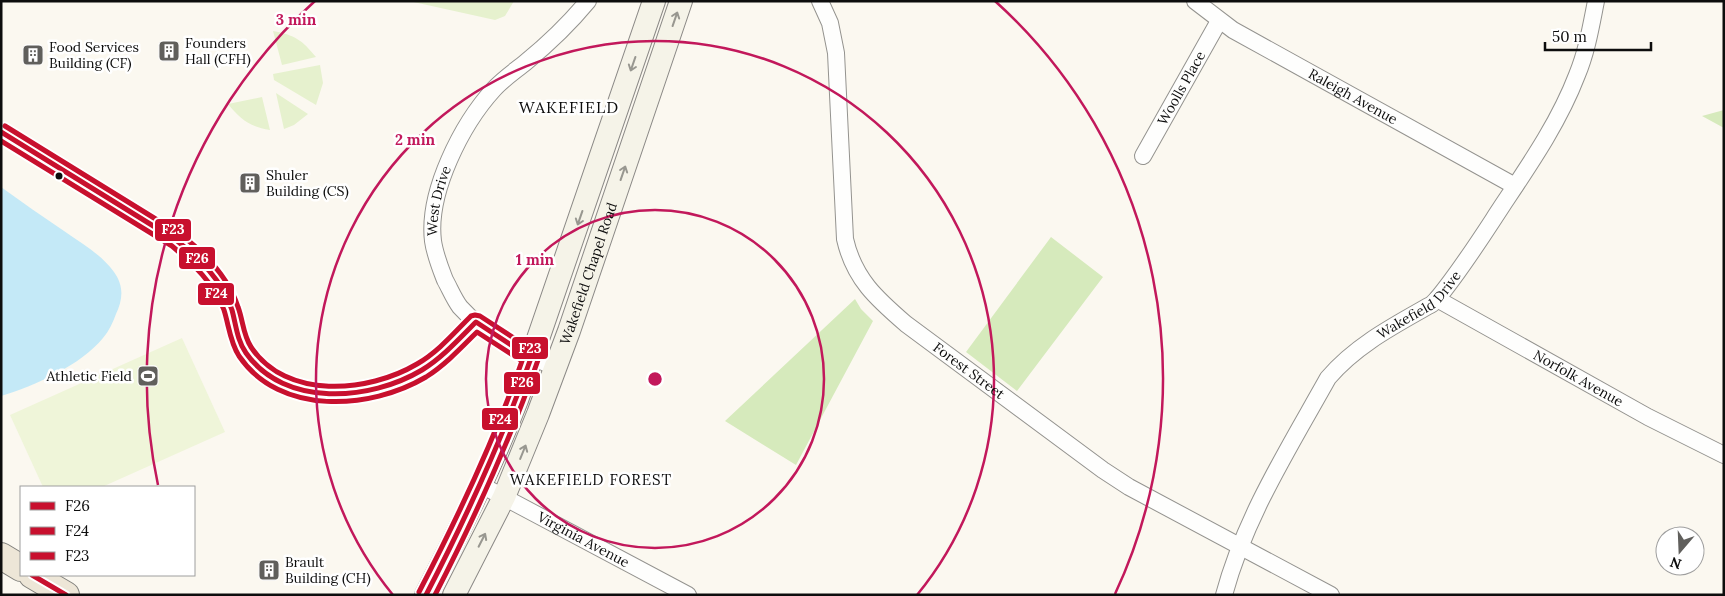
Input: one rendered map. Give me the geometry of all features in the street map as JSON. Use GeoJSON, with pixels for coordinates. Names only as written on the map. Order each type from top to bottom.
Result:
{"type":"FeatureCollection","features":[{"type":"Feature","properties":{"kind":"main road","name":"Wakefield Chapel Road"},"geometry":{"type":"LineString","coordinates":[[426,595],[461,528],[504,433],[532,358],[654,1]]}},
{"type":"Feature","properties":{"kind":"main road","name":"Wakefield Chapel Road"},"geometry":{"type":"LineString","coordinates":[[454,595],[504,497],[518,465],[555,368],[681,1]]}},
{"type":"Feature","properties":{"kind":"main road"},"geometry":{"type":"LineString","coordinates":[[1,556],[20,567]]}},
{"type":"Feature","properties":{"kind":"main road"},"geometry":{"type":"LineString","coordinates":[[34,576],[66,595]]}},
{"type":"Feature","properties":{"kind":"street","name":"West Drive"},"geometry":{"type":"LineString","coordinates":[[555,368],[532,358],[505,342],[476,322],[460,306],[452,295],[436,258],[433,239],[434,218],[444,173],[465,128],[476,110],[495,88],[556,37],[588,1]]}},
{"type":"Feature","properties":{"kind":"street","name":"Forest Street"},"geometry":{"type":"LineString","coordinates":[[820,1],[830,22],[836,53],[845,239],[848,253],[857,274],[868,289],[906,324],[1103,470],[1129,487],[1331,595]]}},
{"type":"Feature","properties":{"kind":"street","name":"Raleigh Avenue"},"geometry":{"type":"LineString","coordinates":[[1195,1],[1219,21],[1316,77],[1515,186]]}},
{"type":"Feature","properties":{"kind":"street","name":"Wakefield Drive"},"geometry":{"type":"LineString","coordinates":[[1224,595],[1248,528],[1274,474],[1328,378],[1356,350],[1432,304],[1468,257],[1541,146],[1568,96],[1586,49],[1596,1]]}},
{"type":"Feature","properties":{"kind":"street","name":"Woolls Place"},"geometry":{"type":"LineString","coordinates":[[1143,156],[1219,21]]}},
{"type":"Feature","properties":{"kind":"street"},"geometry":{"type":"LineString","coordinates":[[1,132],[176,240],[202,261],[218,282],[229,303],[236,331],[245,351],[258,367],[270,377],[288,386],[311,391],[337,393],[364,392],[394,384],[422,371],[444,355],[476,322]]}},
{"type":"Feature","properties":{"kind":"street","name":"Norfolk Avenue"},"geometry":{"type":"LineString","coordinates":[[1436,299],[1648,417],[1724,454]]}},
{"type":"Feature","properties":{"kind":"street","name":"Virginia Avenue"},"geometry":{"type":"LineString","coordinates":[[481,484],[688,595]]}},
{"type":"Feature","properties":{"kind":"green space"},"geometry":{"type":"Polygon","coordinates":[[[409,1],[514,1],[505,16],[495,20],[409,1]]]}},
{"type":"Feature","properties":{"kind":"green space"},"geometry":{"type":"Polygon","coordinates":[[[273,31],[287,34],[297,39],[316,57],[282,65],[273,31]]]}},
{"type":"Feature","properties":{"kind":"green space"},"geometry":{"type":"Polygon","coordinates":[[[320,65],[323,83],[316,105],[274,80],[273,74],[320,65]]]}},
{"type":"Feature","properties":{"kind":"green space"},"geometry":{"type":"Polygon","coordinates":[[[276,93],[308,114],[294,125],[284,129],[276,93]]]}},
{"type":"Feature","properties":{"kind":"green space"},"geometry":{"type":"Polygon","coordinates":[[[262,97],[270,130],[246,122],[228,104],[262,97]]]}},
{"type":"Feature","properties":{"kind":"green space"},"geometry":{"type":"Polygon","coordinates":[[[1724,110],[1724,128],[1702,116],[1724,110]]]}},
{"type":"Feature","properties":{"kind":"green space"},"geometry":{"type":"Polygon","coordinates":[[[1051,237],[1103,277],[1017,391],[966,352],[1051,237]]]}},
{"type":"Feature","properties":{"kind":"green space"},"geometry":{"type":"Polygon","coordinates":[[[855,299],[861,309],[873,321],[796,465],[725,421],[855,299]]]}},
{"type":"Feature","properties":{"kind":"green space","name":"Athletic Field"},"geometry":{"type":"Polygon","coordinates":[[[182,338],[225,432],[104,486],[43,486],[10,415],[182,338]]]}},
{"type":"Feature","properties":{"kind":"water"},"geometry":{"type":"Polygon","coordinates":[[[1,187],[97,254],[114,272],[120,282],[121,298],[111,326],[94,348],[83,357],[70,366],[28,387],[1,396],[1,187]]]}},
{"type":"Feature","properties":{"kind":"transit line","name":"F23"},"geometry":{"type":"LineString","coordinates":[[5,126],[180,234],[207,257],[222,275],[234,296],[246,338],[251,347],[266,364],[285,376],[306,383],[329,386],[375,381],[397,374],[432,354],[471,316],[475,315],[480,316],[537,353],[538,360],[503,450],[464,538],[435,595]]}},
{"type":"Feature","properties":{"kind":"transit line","name":"F26"},"geometry":{"type":"LineString","coordinates":[[1,132],[176,240],[193,255],[209,271],[228,299],[239,338],[246,353],[263,371],[283,383],[305,391],[329,394],[354,393],[378,388],[401,380],[430,365],[476,322],[531,358],[483,478],[426,595]]}},
{"type":"Feature","properties":{"kind":"transit line","name":"F24"},"geometry":{"type":"LineString","coordinates":[[1,141],[172,246],[180,253],[195,267],[215,291],[224,310],[232,340],[239,356],[257,375],[278,389],[301,398],[327,401],[353,401],[379,396],[404,388],[426,377],[446,362],[477,332],[522,361],[500,420],[475,478],[419,592]]}},
{"type":"Feature","properties":{"kind":"transit line","name":"F26"},"geometry":{"type":"LineString","coordinates":[[34,576],[66,595]]}},
{"type":"Feature","properties":{"kind":"place","name":"Founders Hall (CFH)"},"geometry":{"type":"Point","coordinates":[169,51]}},
{"type":"Feature","properties":{"kind":"place","name":"Food Services Building (CF)"},"geometry":{"type":"Point","coordinates":[33,55]}},
{"type":"Feature","properties":{"kind":"place","name":"Shuler Building (CS)"},"geometry":{"type":"Point","coordinates":[250,183]}},
{"type":"Feature","properties":{"kind":"place","name":"Athletic Field"},"geometry":{"type":"Point","coordinates":[148,376]}},
{"type":"Feature","properties":{"kind":"place","name":"Brault Building (CH)"},"geometry":{"type":"Point","coordinates":[269,570]}},
{"type":"Feature","properties":{"kind":"district","name":"WAKEFIELD"},"geometry":{"type":"Point","coordinates":[569,107]}},
{"type":"Feature","properties":{"kind":"district","name":"WAKEFIELD FOREST"},"geometry":{"type":"Point","coordinates":[591,480]}}]}
